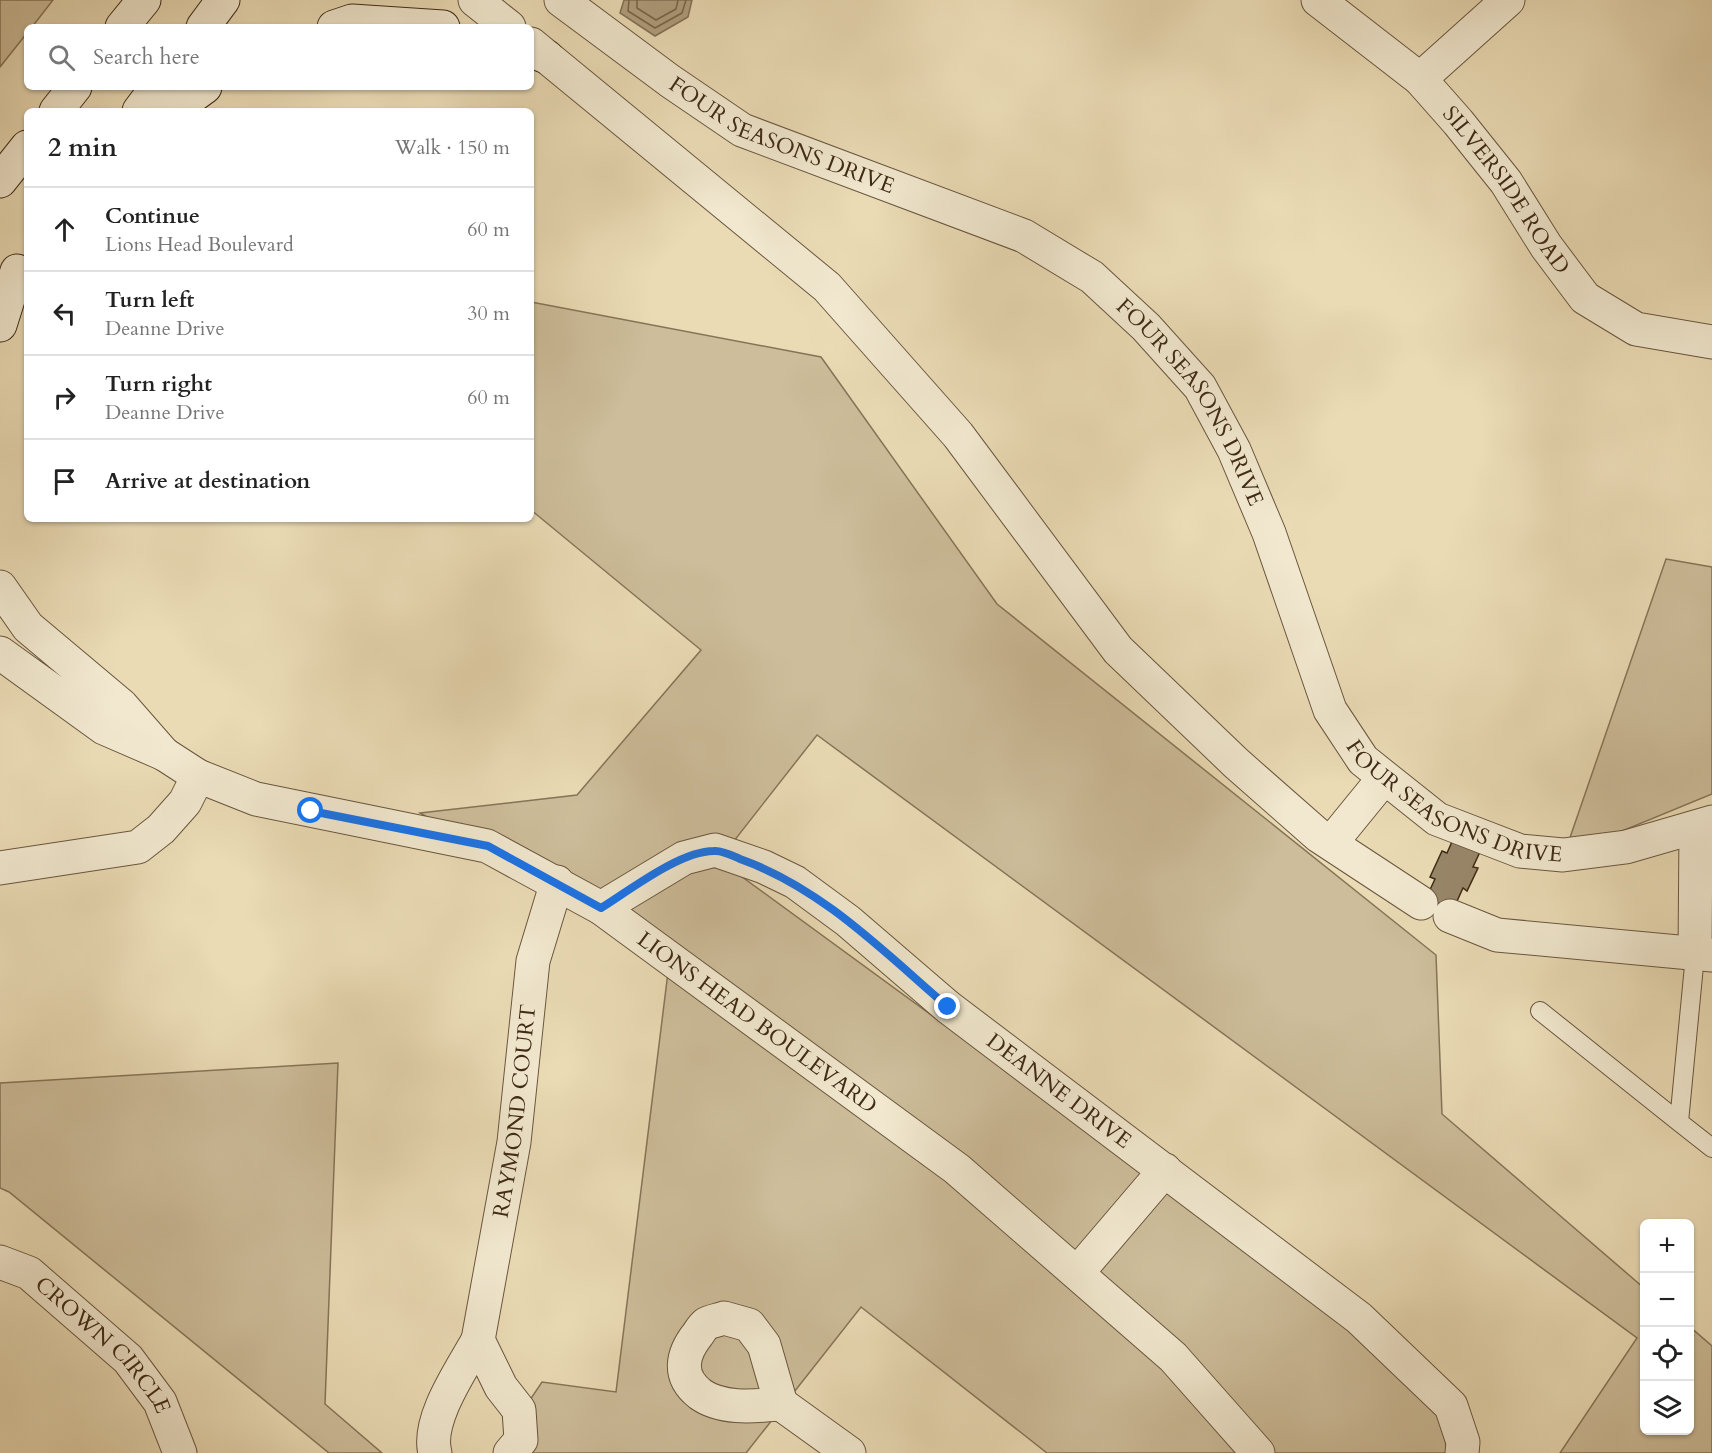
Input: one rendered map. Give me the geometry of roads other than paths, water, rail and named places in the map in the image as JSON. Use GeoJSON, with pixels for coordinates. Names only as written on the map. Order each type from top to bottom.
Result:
{"type":"FeatureCollection","features":[{"type":"Feature","properties":{"kind":"street"},"geometry":{"type":"LineString","coordinates":[[124,24],[144,0]]}},
{"type":"Feature","properties":{"kind":"street"},"geometry":{"type":"LineString","coordinates":[[204,24],[223,0]]}},
{"type":"Feature","properties":{"kind":"street"},"geometry":{"type":"LineString","coordinates":[[475,0],[505,24]]}},
{"type":"Feature","properties":{"kind":"street","name":"FOUR SEASONS DRIVE"},"geometry":{"type":"LineString","coordinates":[[561,0],[670,81],[742,130],[1024,236],[1092,277],[1146,327],[1200,387],[1234,450],[1269,533],[1330,710],[1363,760],[1437,819],[1520,851],[1563,855],[1626,847],[1704,825],[1704,955]]}},
{"type":"Feature","properties":{"kind":"street","name":"SILVERSIDE ROAD"},"geometry":{"type":"LineString","coordinates":[[1318,0],[1420,79],[1506,182],[1546,246],[1585,298],[1636,328],[1712,342]]}},
{"type":"Feature","properties":{"kind":"street"},"geometry":{"type":"LineString","coordinates":[[1420,79],[1508,0]]}},
{"type":"Feature","properties":{"kind":"street"},"geometry":{"type":"LineString","coordinates":[[343,24],[352,21],[398,24]]}},
{"type":"Feature","properties":{"kind":"street"},"geometry":{"type":"LineString","coordinates":[[536,51],[827,287],[958,435],[1118,650],[1236,763],[1331,843],[1436,909],[1497,935],[1704,955]]}},
{"type":"Feature","properties":{"kind":"street"},"geometry":{"type":"LineString","coordinates":[[58,108],[73,90]]}},
{"type":"Feature","properties":{"kind":"street"},"geometry":{"type":"LineString","coordinates":[[141,108],[155,90]]}},
{"type":"Feature","properties":{"kind":"street"},"geometry":{"type":"LineString","coordinates":[[176,108],[201,90]]}},
{"type":"Feature","properties":{"kind":"street"},"geometry":{"type":"LineString","coordinates":[[0,181],[24,151]]}},
{"type":"Feature","properties":{"kind":"street"},"geometry":{"type":"LineString","coordinates":[[0,325],[15,274]]}},
{"type":"Feature","properties":{"kind":"street","name":"LIONS HEAD BOULEVARD"},"geometry":{"type":"LineString","coordinates":[[0,586],[28,627],[122,706],[165,754]]}},
{"type":"Feature","properties":{"kind":"street","name":"LIONS HEAD BOULEVARD"},"geometry":{"type":"LineString","coordinates":[[0,653],[104,728],[165,754],[198,776],[256,799],[488,846],[601,908],[957,1169],[1173,1357],[1258,1453]]}},
{"type":"Feature","properties":{"kind":"street"},"geometry":{"type":"LineString","coordinates":[[0,868],[138,847],[161,829],[185,802],[198,776]]}},
{"type":"Feature","properties":{"kind":"street"},"geometry":{"type":"LineString","coordinates":[[1331,843],[1384,778]]}},
{"type":"Feature","properties":{"kind":"street","name":"DEANNE DRIVE"},"geometry":{"type":"LineString","coordinates":[[601,908],[684,858],[715,850],[764,867],[795,882],[848,921],[948,1007],[1367,1326],[1451,1406],[1463,1442],[1462,1453]]}},
{"type":"Feature","properties":{"kind":"street","name":"RAYMOND COURT"},"geometry":{"type":"LineString","coordinates":[[435,1453],[432,1442],[446,1396],[478,1340],[514,1142],[533,961],[557,882]]}},
{"type":"Feature","properties":{"kind":"street"},"geometry":{"type":"LineString","coordinates":[[1078,1272],[1165,1170]]}},
{"type":"Feature","properties":{"kind":"street","name":"CROWN CIRCLE"},"geometry":{"type":"LineString","coordinates":[[0,1262],[29,1273],[128,1359],[160,1402],[180,1453]]}},
{"type":"Feature","properties":{"kind":"street"},"geometry":{"type":"LineString","coordinates":[[478,1340],[501,1387],[519,1410],[521,1440],[510,1453]]}},
{"type":"Feature","properties":{"kind":"street"},"geometry":{"type":"LineString","coordinates":[[781,1404],[849,1453]]}},
{"type":"Feature","properties":{"kind":"lane"},"geometry":{"type":"LineString","coordinates":[[1679,1122],[1704,955]]}},
{"type":"Feature","properties":{"kind":"lane"},"geometry":{"type":"LineString","coordinates":[[1540,1011],[1712,1148]]}},
{"type":"Feature","properties":{"kind":"water"},"geometry":{"type":"Polygon","coordinates":[[[624,0],[692,0],[688,17],[655,36],[620,13],[624,0]]]}}]}
